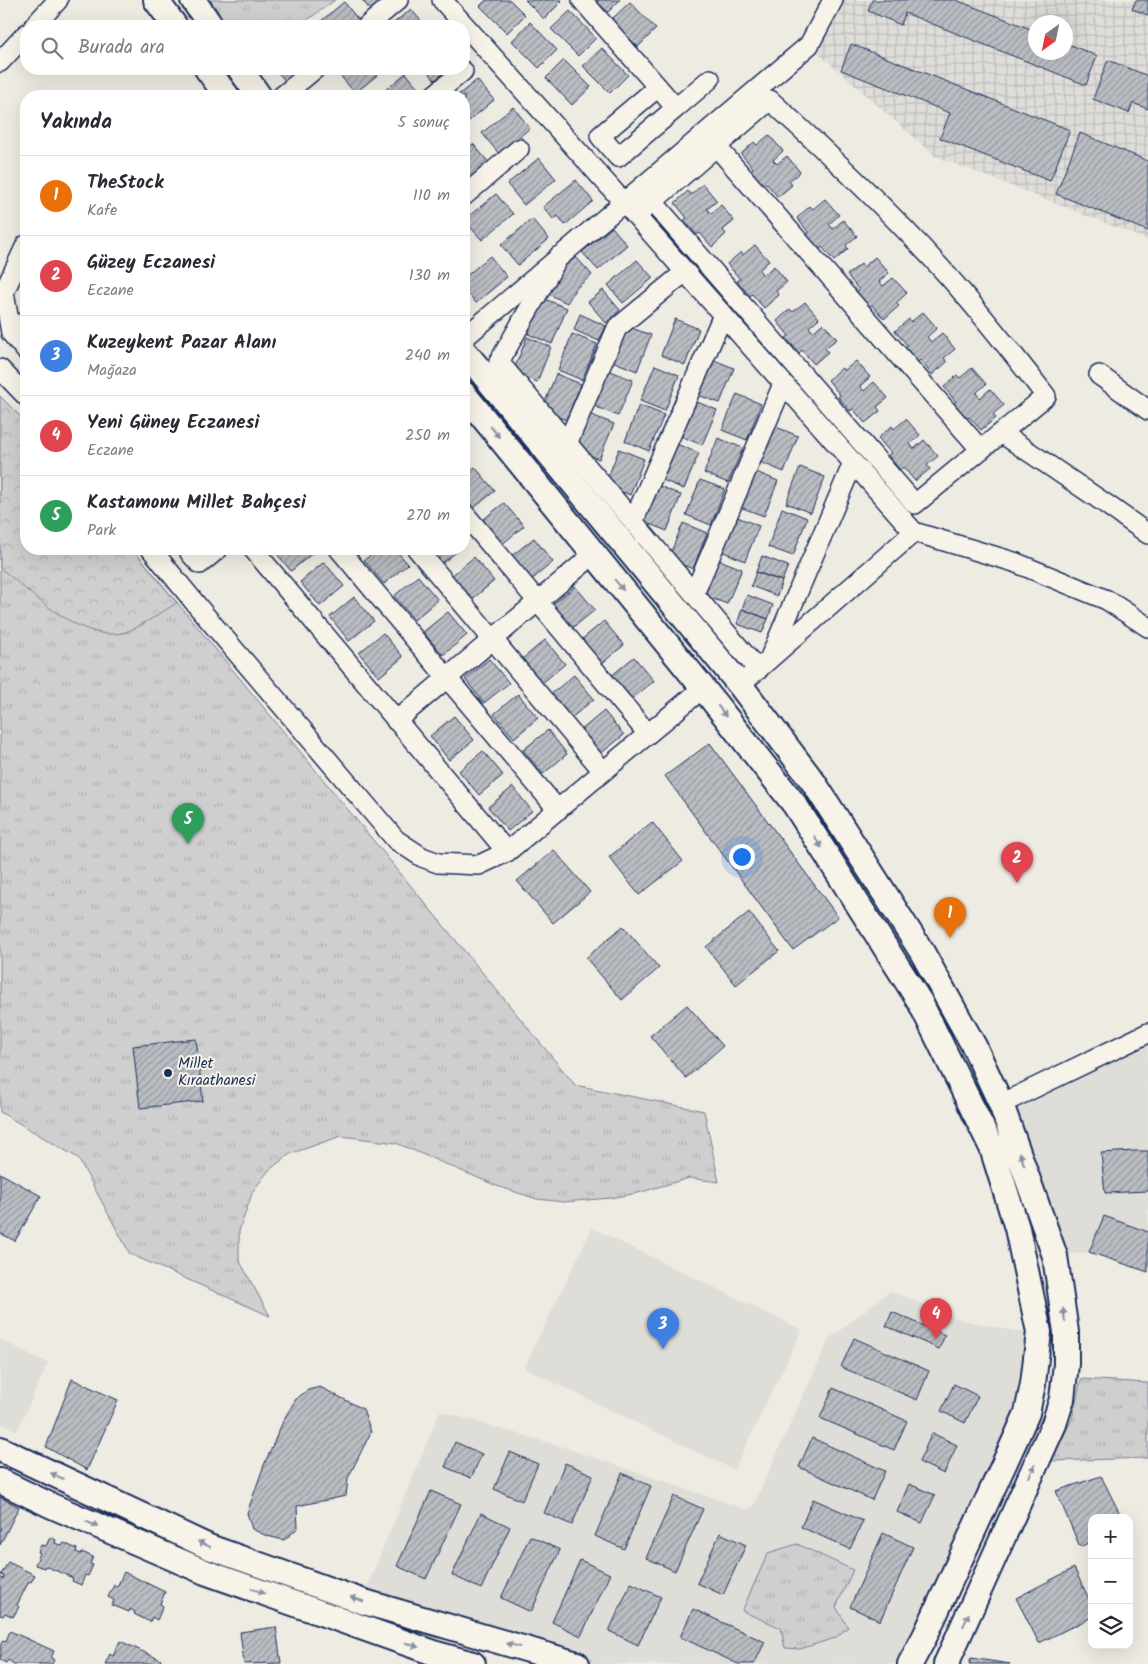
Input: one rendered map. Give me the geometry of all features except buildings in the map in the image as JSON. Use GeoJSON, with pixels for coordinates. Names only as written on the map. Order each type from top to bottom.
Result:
{"type":"FeatureCollection","features":[{"type":"Feature","properties":{"kind":"main road"},"geometry":{"type":"LineString","coordinates":[[156,0],[171,20]]}},
{"type":"Feature","properties":{"kind":"main road"},"geometry":{"type":"LineString","coordinates":[[193,0],[207,20]]}},
{"type":"Feature","properties":{"kind":"main road"},"geometry":{"type":"LineString","coordinates":[[211,75],[223,90]]}},
{"type":"Feature","properties":{"kind":"main road"},"geometry":{"type":"LineString","coordinates":[[244,75],[255,90]]}},
{"type":"Feature","properties":{"kind":"main road"},"geometry":{"type":"LineString","coordinates":[[470,358],[756,671],[814,782],[922,952],[974,1046],[1001,1104],[1055,1256],[1066,1332],[1065,1383],[1054,1424],[946,1664]]}},
{"type":"Feature","properties":{"kind":"main road"},"geometry":{"type":"LineString","coordinates":[[470,401],[703,688],[795,805],[920,1002],[992,1148],[1018,1228],[1040,1332],[1033,1384],[1027,1412],[929,1627],[910,1664]]}},
{"type":"Feature","properties":{"kind":"main road"},"geometry":{"type":"LineString","coordinates":[[0,1449],[209,1547],[361,1601],[577,1664]]}},
{"type":"Feature","properties":{"kind":"main road"},"geometry":{"type":"LineString","coordinates":[[0,1481],[52,1506],[204,1572],[434,1659],[472,1664]]}},
{"type":"Feature","properties":{"kind":"street"},"geometry":{"type":"LineString","coordinates":[[374,20],[398,0]]}},
{"type":"Feature","properties":{"kind":"street"},"geometry":{"type":"LineString","coordinates":[[442,0],[460,20]]}},
{"type":"Feature","properties":{"kind":"street"},"geometry":{"type":"LineString","coordinates":[[582,0],[676,108]]}},
{"type":"Feature","properties":{"kind":"street"},"geometry":{"type":"LineString","coordinates":[[470,333],[809,45],[833,0]]}},
{"type":"Feature","properties":{"kind":"street"},"geometry":{"type":"LineString","coordinates":[[39,20],[55,1]]}},
{"type":"Feature","properties":{"kind":"street"},"geometry":{"type":"LineString","coordinates":[[470,31],[623,201],[914,532],[1014,562],[1107,600],[1148,626]]}},
{"type":"Feature","properties":{"kind":"street"},"geometry":{"type":"LineString","coordinates":[[1,58],[20,40]]}},
{"type":"Feature","properties":{"kind":"street"},"geometry":{"type":"LineString","coordinates":[[289,90],[308,75]]}},
{"type":"Feature","properties":{"kind":"street"},"geometry":{"type":"LineString","coordinates":[[440,90],[458,75]]}},
{"type":"Feature","properties":{"kind":"street"},"geometry":{"type":"LineString","coordinates":[[600,136],[618,157],[710,79]]}},
{"type":"Feature","properties":{"kind":"street"},"geometry":{"type":"LineString","coordinates":[[579,153],[658,86]]}},
{"type":"Feature","properties":{"kind":"street"},"geometry":{"type":"LineString","coordinates":[[636,216],[770,100],[848,172],[947,275],[994,330],[1046,396],[915,504],[653,202]]}},
{"type":"Feature","properties":{"kind":"street"},"geometry":{"type":"LineString","coordinates":[[716,146],[981,450]]}},
{"type":"Feature","properties":{"kind":"street"},"geometry":{"type":"LineString","coordinates":[[470,191],[519,149]]}},
{"type":"Feature","properties":{"kind":"street"},"geometry":{"type":"LineString","coordinates":[[559,256],[499,362],[694,594],[756,671]]}},
{"type":"Feature","properties":{"kind":"street"},"geometry":{"type":"LineString","coordinates":[[20,258],[4,292],[11,333],[20,344]]}},
{"type":"Feature","properties":{"kind":"street"},"geometry":{"type":"LineString","coordinates":[[567,444],[617,328],[685,272]]}},
{"type":"Feature","properties":{"kind":"street"},"geometry":{"type":"LineString","coordinates":[[634,522],[723,315]]}},
{"type":"Feature","properties":{"kind":"street"},"geometry":{"type":"LineString","coordinates":[[11,333],[20,326]]}},
{"type":"Feature","properties":{"kind":"street"},"geometry":{"type":"LineString","coordinates":[[0,369],[20,390]]}},
{"type":"Feature","properties":{"kind":"street"},"geometry":{"type":"LineString","coordinates":[[1099,375],[1148,410]]}},
{"type":"Feature","properties":{"kind":"street"},"geometry":{"type":"LineString","coordinates":[[694,594],[783,384]]}},
{"type":"Feature","properties":{"kind":"street"},"geometry":{"type":"LineString","coordinates":[[1000,433],[1148,534]]}},
{"type":"Feature","properties":{"kind":"street"},"geometry":{"type":"LineString","coordinates":[[756,671],[853,463]]}},
{"type":"Feature","properties":{"kind":"street"},"geometry":{"type":"LineString","coordinates":[[470,520],[648,734]]}},
{"type":"Feature","properties":{"kind":"street"},"geometry":{"type":"LineString","coordinates":[[756,671],[914,532]]}},
{"type":"Feature","properties":{"kind":"street"},"geometry":{"type":"LineString","coordinates":[[396,720],[594,554]]}},
{"type":"Feature","properties":{"kind":"street"},"geometry":{"type":"LineString","coordinates":[[156,555],[396,840],[422,857],[438,863],[479,865],[507,852],[703,688]]}},
{"type":"Feature","properties":{"kind":"street"},"geometry":{"type":"LineString","coordinates":[[192,555],[200,564],[211,555]]}},
{"type":"Feature","properties":{"kind":"street"},"geometry":{"type":"LineString","coordinates":[[258,555],[507,852]]}},
{"type":"Feature","properties":{"kind":"street"},"geometry":{"type":"LineString","coordinates":[[344,555],[558,810]]}},
{"type":"Feature","properties":{"kind":"street"},"geometry":{"type":"LineString","coordinates":[[423,555],[604,771]]}},
{"type":"Feature","properties":{"kind":"street"},"geometry":{"type":"LineString","coordinates":[[1001,1104],[1148,1033]]}},
{"type":"Feature","properties":{"kind":"shaded area"},"geometry":{"type":"Polygon","coordinates":[[[833,0],[1148,0],[1148,240],[935,156],[809,45],[833,0]]]}},
{"type":"Feature","properties":{"kind":"shaded area"},"geometry":{"type":"Polygon","coordinates":[[[1148,1033],[1148,1272],[1089,1252],[1055,1256],[1001,1104],[1148,1033]]]}},
{"type":"Feature","properties":{"kind":"shaded area"},"geometry":{"type":"Polygon","coordinates":[[[592,1228],[802,1330],[734,1470],[524,1368],[592,1228]]]}},
{"type":"Feature","properties":{"kind":"shaded area"},"geometry":{"type":"Polygon","coordinates":[[[890,1291],[962,1320],[1015,1331],[1039,1332],[1033,1384],[910,1664],[577,1664],[361,1601],[440,1411],[560,1446],[745,1509],[750,1508],[754,1504],[829,1339],[890,1291]]]}},
{"type":"Feature","properties":{"kind":"shaded area"},"geometry":{"type":"Polygon","coordinates":[[[0,1339],[48,1363],[17,1431],[0,1423],[0,1339]]]}},
{"type":"Feature","properties":{"kind":"green space"},"geometry":{"type":"Polygon","coordinates":[[[210,0],[335,0],[307,20],[225,20],[210,0]]]}},
{"type":"Feature","properties":{"kind":"green space"},"geometry":{"type":"Polygon","coordinates":[[[0,396],[20,416],[20,555],[138,555],[575,1085],[704,1111],[719,1182],[689,1178],[638,1193],[611,1198],[564,1202],[537,1199],[497,1186],[396,1143],[341,1136],[290,1154],[269,1170],[253,1191],[239,1231],[239,1260],[270,1316],[130,1254],[78,1158],[0,1112],[0,396]]]}},
{"type":"Feature","properties":{"kind":"green space"},"geometry":{"type":"Polygon","coordinates":[[[0,396],[20,416],[20,555],[138,555],[177,603],[145,623],[126,632],[110,634],[93,631],[59,614],[0,568],[0,396]]]}},
{"type":"Feature","properties":{"kind":"green space"},"geometry":{"type":"Polygon","coordinates":[[[1081,1379],[1148,1383],[1148,1458],[1051,1461],[1072,1419],[1081,1379]]]}},
{"type":"Feature","properties":{"kind":"green space"},"geometry":{"type":"Polygon","coordinates":[[[797,1544],[853,1570],[836,1607],[848,1627],[835,1638],[800,1649],[785,1648],[781,1628],[742,1611],[768,1553],[797,1544]]]}},
{"type":"Feature","properties":{"kind":"place","name":"Kastamonu Millet Bahçesi"},"geometry":{"type":"Point","coordinates":[188,844]}},
{"type":"Feature","properties":{"kind":"place","name":"Güzey Eczanesi"},"geometry":{"type":"Point","coordinates":[1017,883]}},
{"type":"Feature","properties":{"kind":"place","name":"TheStock"},"geometry":{"type":"Point","coordinates":[950,938]}},
{"type":"Feature","properties":{"kind":"place","name":"Millet Kıraathanesi"},"geometry":{"type":"Point","coordinates":[168,1073]}},
{"type":"Feature","properties":{"kind":"place","name":"Yeni Güney Eczanesi"},"geometry":{"type":"Point","coordinates":[936,1339]}},
{"type":"Feature","properties":{"kind":"place","name":"Kuzeykent Pazar Alanı"},"geometry":{"type":"Point","coordinates":[663,1349]}}]}
